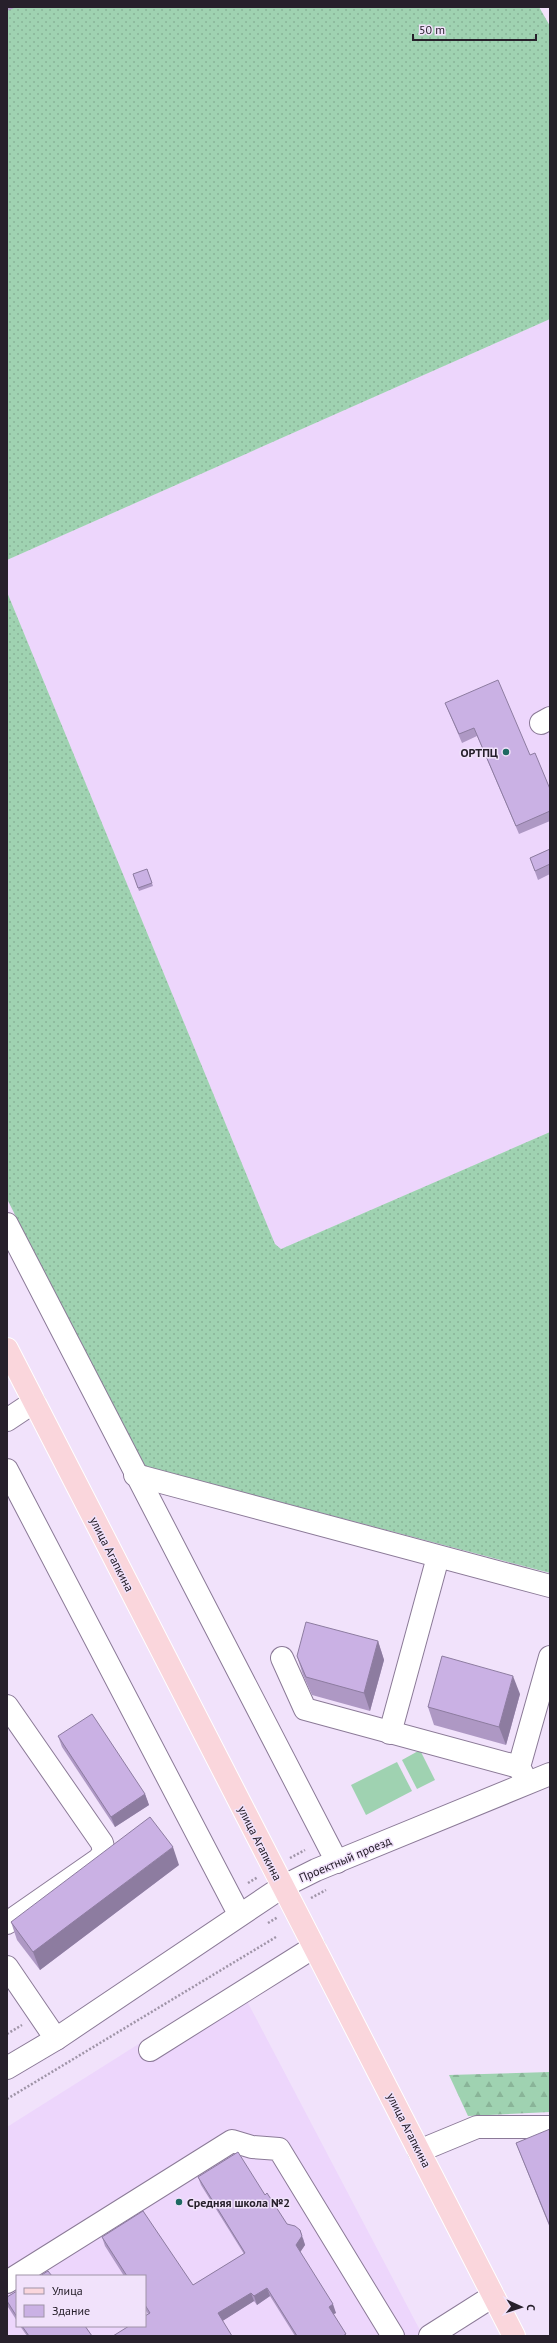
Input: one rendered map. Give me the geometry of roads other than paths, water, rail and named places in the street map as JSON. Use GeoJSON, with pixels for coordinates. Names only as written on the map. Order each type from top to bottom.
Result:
{"type":"FeatureCollection","features":[{"type":"Feature","properties":{"kind":"main road","name":"улица Агапкина"},"geometry":{"type":"LineString","coordinates":[[7,1348],[282,1887],[514,2336]]}},
{"type":"Feature","properties":{"kind":"street"},"geometry":{"type":"LineString","coordinates":[[7,1224],[135,1475],[337,1862]]}},
{"type":"Feature","properties":{"kind":"street"},"geometry":{"type":"LineString","coordinates":[[7,1420],[34,1402]]}},
{"type":"Feature","properties":{"kind":"street"},"geometry":{"type":"LineString","coordinates":[[7,1470],[239,1914]]}},
{"type":"Feature","properties":{"kind":"street"},"geometry":{"type":"LineString","coordinates":[[135,1475],[550,1586]]}},
{"type":"Feature","properties":{"kind":"street"},"geometry":{"type":"LineString","coordinates":[[390,1733],[438,1557]]}},
{"type":"Feature","properties":{"kind":"street"},"geometry":{"type":"LineString","coordinates":[[282,1658],[304,1710],[390,1733],[524,1775],[550,1657]]}},
{"type":"Feature","properties":{"kind":"street"},"geometry":{"type":"LineString","coordinates":[[7,1706],[102,1843],[104,1852],[99,1860],[7,1923]]}},
{"type":"Feature","properties":{"kind":"street","name":"Проектный проезд"},"geometry":{"type":"LineString","coordinates":[[7,2068],[56,2039],[239,1914],[282,1887],[524,1775],[550,1774]]}},
{"type":"Feature","properties":{"kind":"street"},"geometry":{"type":"LineString","coordinates":[[150,2050],[314,1947]]}},
{"type":"Feature","properties":{"kind":"street"},"geometry":{"type":"LineString","coordinates":[[7,1967],[56,2039]]}},
{"type":"Feature","properties":{"kind":"street"},"geometry":{"type":"LineString","coordinates":[[419,2150],[477,2126],[550,2127]]}},
{"type":"Feature","properties":{"kind":"street"},"geometry":{"type":"LineString","coordinates":[[18,2275],[232,2140],[252,2147],[279,2148],[392,2336]]}},
{"type":"Feature","properties":{"kind":"street"},"geometry":{"type":"LineString","coordinates":[[7,2282],[16,2276]]}},
{"type":"Feature","properties":{"kind":"street"},"geometry":{"type":"LineString","coordinates":[[430,2336],[493,2296]]}},
{"type":"Feature","properties":{"kind":"place","name":"ОРТПЦ"},"geometry":{"type":"Point","coordinates":[506,752]}},
{"type":"Feature","properties":{"kind":"place","name":"Средняя школа №2"},"geometry":{"type":"Point","coordinates":[179,2202]}}]}
